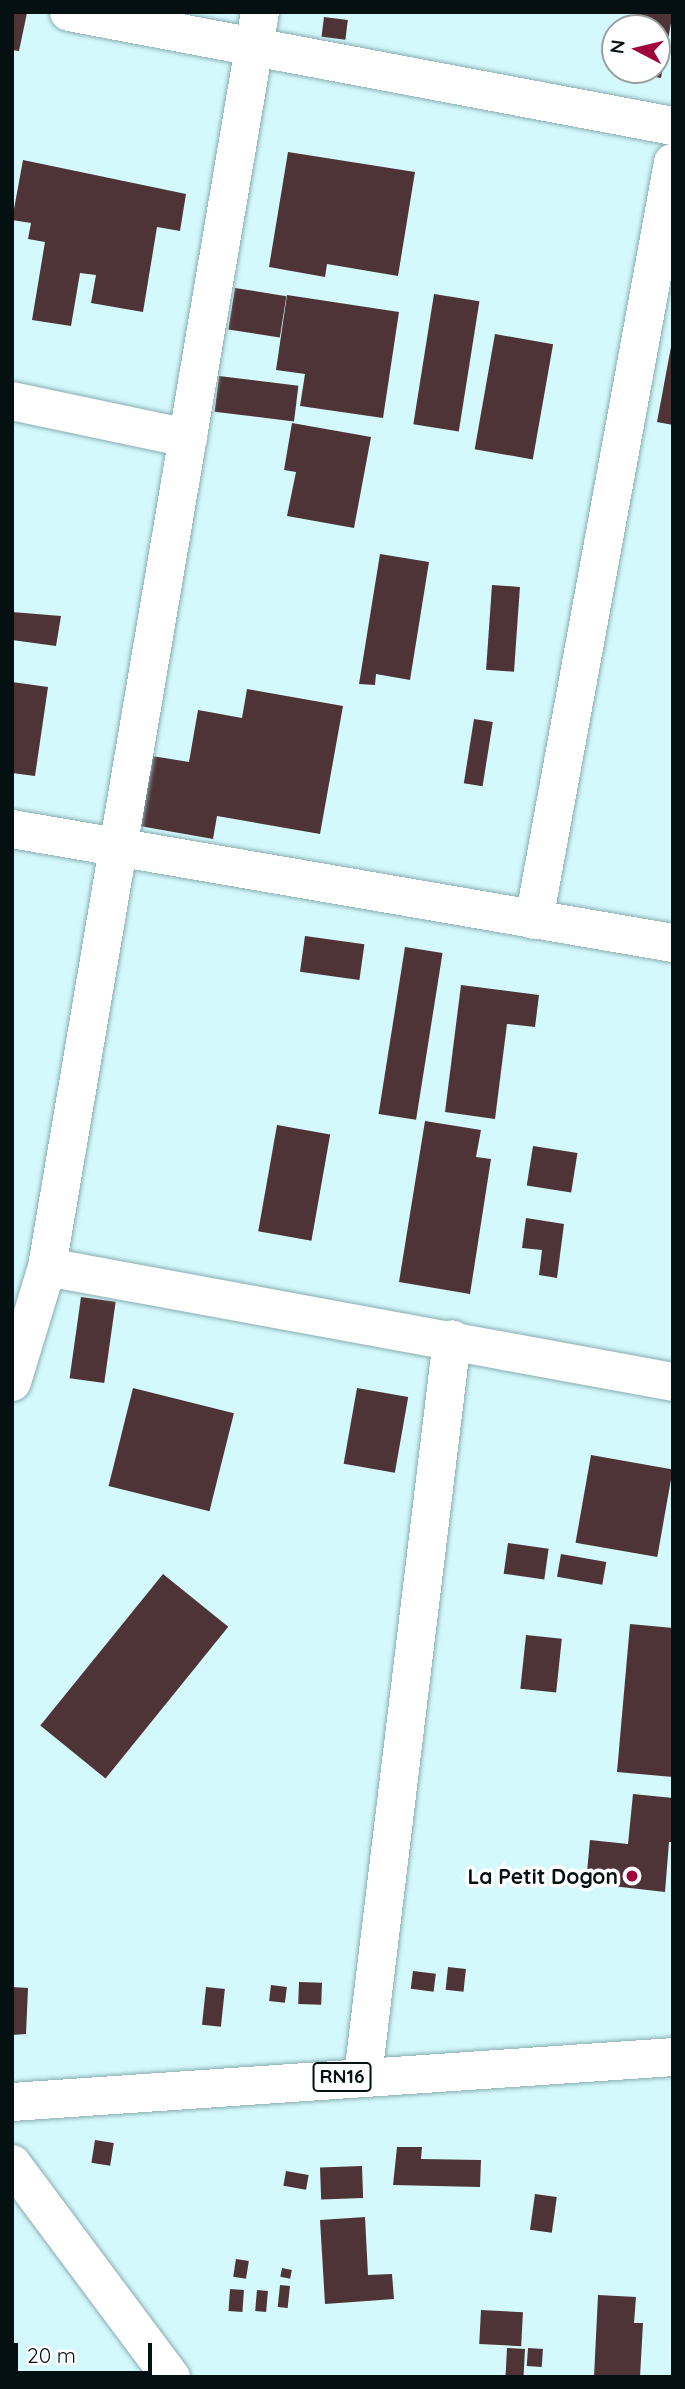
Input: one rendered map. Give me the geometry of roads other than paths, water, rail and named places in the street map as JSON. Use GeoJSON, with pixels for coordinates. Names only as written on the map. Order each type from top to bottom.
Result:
{"type":"FeatureCollection","features":[{"type":"Feature","properties":{"kind":"street"},"geometry":{"type":"LineString","coordinates":[[69,12],[257,30],[673,126]]}},
{"type":"Feature","properties":{"kind":"street"},"geometry":{"type":"LineString","coordinates":[[12,1382],[47,1267],[115,849],[257,30]]}},
{"type":"Feature","properties":{"kind":"street"},"geometry":{"type":"LineString","coordinates":[[534,920],[673,163]]}},
{"type":"Feature","properties":{"kind":"street"},"geometry":{"type":"LineString","coordinates":[[12,401],[188,438]]}},
{"type":"Feature","properties":{"kind":"street"},"geometry":{"type":"LineString","coordinates":[[12,829],[115,849],[673,943]]}},
{"type":"Feature","properties":{"kind":"street"},"geometry":{"type":"LineString","coordinates":[[47,1267],[452,1339],[673,1382]]}},
{"type":"Feature","properties":{"kind":"street"},"geometry":{"type":"LineString","coordinates":[[363,2076],[452,1339]]}},
{"type":"Feature","properties":{"kind":"street","name":"RN16"},"geometry":{"type":"LineString","coordinates":[[12,2102],[673,2057]]}},
{"type":"Feature","properties":{"kind":"street"},"geometry":{"type":"LineString","coordinates":[[12,2164],[171,2377]]}},
{"type":"Feature","properties":{"kind":"place","name":"La Petit Dogon"},"geometry":{"type":"Point","coordinates":[632,1876]}}]}
